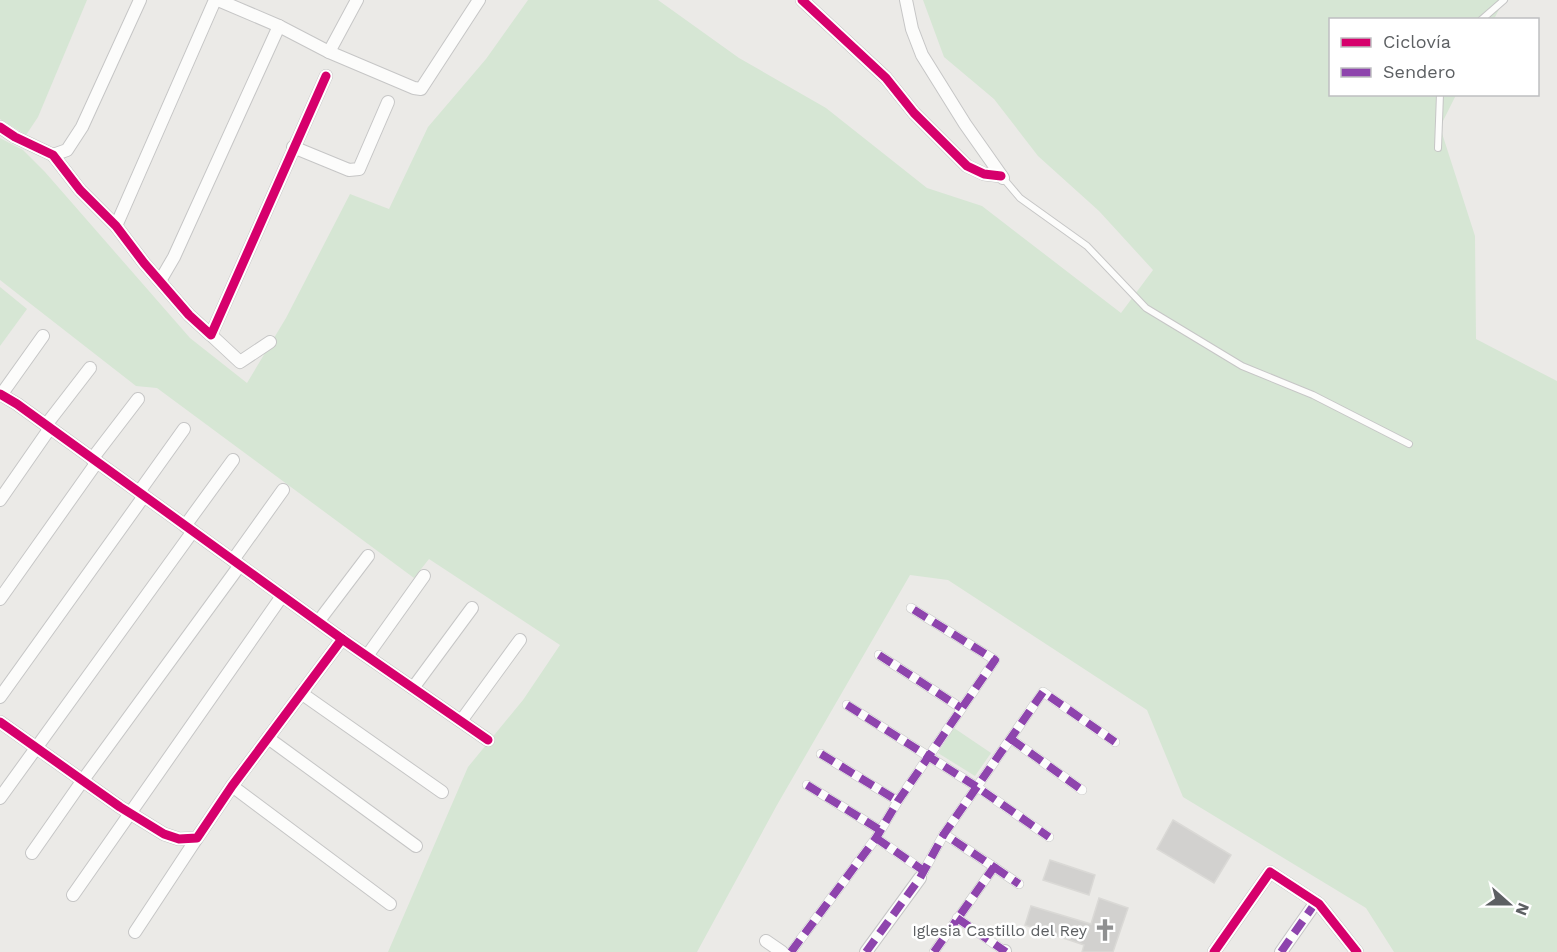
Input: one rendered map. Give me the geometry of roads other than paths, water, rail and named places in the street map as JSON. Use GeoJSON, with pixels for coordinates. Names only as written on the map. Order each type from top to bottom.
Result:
{"type":"FeatureCollection","features":[{"type":"Feature","properties":{"kind":"street"},"geometry":{"type":"LineString","coordinates":[[53,155],[68,150],[82,127],[140,0]]}},
{"type":"Feature","properties":{"kind":"street"},"geometry":{"type":"LineString","coordinates":[[116,226],[217,0],[245,5],[279,26],[329,51],[421,89],[479,0]]}},
{"type":"Feature","properties":{"kind":"street"},"geometry":{"type":"LineString","coordinates":[[329,51],[357,0]]}},
{"type":"Feature","properties":{"kind":"street"},"geometry":{"type":"LineString","coordinates":[[802,0],[886,78],[914,113],[968,166],[984,174],[1002,177]]}},
{"type":"Feature","properties":{"kind":"street"},"geometry":{"type":"LineString","coordinates":[[906,0],[912,29],[922,55],[965,124],[1002,177]]}},
{"type":"Feature","properties":{"kind":"street"},"geometry":{"type":"LineString","coordinates":[[160,281],[174,257],[279,26]]}},
{"type":"Feature","properties":{"kind":"street"},"geometry":{"type":"LineString","coordinates":[[211,335],[326,76]]}},
{"type":"Feature","properties":{"kind":"street"},"geometry":{"type":"LineString","coordinates":[[293,147],[349,170],[359,169],[388,102]]}},
{"type":"Feature","properties":{"kind":"street"},"geometry":{"type":"LineString","coordinates":[[0,127],[15,137],[53,155],[80,190],[116,226],[189,315],[240,362],[270,342]]}},
{"type":"Feature","properties":{"kind":"street"},"geometry":{"type":"LineString","coordinates":[[43,336],[1,394],[318,622],[488,740]]}},
{"type":"Feature","properties":{"kind":"street"},"geometry":{"type":"LineString","coordinates":[[0,500],[90,368]]}},
{"type":"Feature","properties":{"kind":"street"},"geometry":{"type":"LineString","coordinates":[[0,599],[138,399]]}},
{"type":"Feature","properties":{"kind":"street"},"geometry":{"type":"LineString","coordinates":[[0,697],[142,494],[184,429]]}},
{"type":"Feature","properties":{"kind":"street"},"geometry":{"type":"LineString","coordinates":[[0,798],[189,529],[233,460]]}},
{"type":"Feature","properties":{"kind":"street"},"geometry":{"type":"LineString","coordinates":[[32,853],[236,563],[284,490]]}},
{"type":"Feature","properties":{"kind":"street"},"geometry":{"type":"LineString","coordinates":[[318,622],[368,556]]}},
{"type":"Feature","properties":{"kind":"street"},"geometry":{"type":"LineString","coordinates":[[367,656],[424,576]]}},
{"type":"Feature","properties":{"kind":"street"},"geometry":{"type":"LineString","coordinates":[[73,895],[282,596]]}},
{"type":"Feature","properties":{"kind":"street"},"geometry":{"type":"LineString","coordinates":[[413,688],[472,608]]}},
{"type":"Feature","properties":{"kind":"street"},"geometry":{"type":"LineString","coordinates":[[791,952],[878,834],[898,801],[995,660],[911,608]]}},
{"type":"Feature","properties":{"kind":"street"},"geometry":{"type":"LineString","coordinates":[[135,932],[232,786],[342,639]]}},
{"type":"Feature","properties":{"kind":"street"},"geometry":{"type":"LineString","coordinates":[[461,721],[520,640]]}},
{"type":"Feature","properties":{"kind":"street"},"geometry":{"type":"LineString","coordinates":[[879,655],[961,708]]}},
{"type":"Feature","properties":{"kind":"street"},"geometry":{"type":"LineString","coordinates":[[866,952],[922,874],[944,834],[1043,692],[1115,742]]}},
{"type":"Feature","properties":{"kind":"street"},"geometry":{"type":"LineString","coordinates":[[301,693],[442,792]]}},
{"type":"Feature","properties":{"kind":"street"},"geometry":{"type":"LineString","coordinates":[[847,705],[977,787],[1049,837]]}},
{"type":"Feature","properties":{"kind":"street"},"geometry":{"type":"LineString","coordinates":[[0,722],[129,813],[164,834],[179,839],[197,838]]}},
{"type":"Feature","properties":{"kind":"street"},"geometry":{"type":"LineString","coordinates":[[268,738],[416,846]]}},
{"type":"Feature","properties":{"kind":"street"},"geometry":{"type":"LineString","coordinates":[[1011,739],[1082,790]]}},
{"type":"Feature","properties":{"kind":"street"},"geometry":{"type":"LineString","coordinates":[[821,754],[898,801]]}},
{"type":"Feature","properties":{"kind":"street"},"geometry":{"type":"LineString","coordinates":[[807,785],[878,834],[922,874]]}},
{"type":"Feature","properties":{"kind":"street"},"geometry":{"type":"LineString","coordinates":[[232,786],[390,904]]}},
{"type":"Feature","properties":{"kind":"street"},"geometry":{"type":"LineString","coordinates":[[944,834],[1019,884]]}},
{"type":"Feature","properties":{"kind":"street"},"geometry":{"type":"LineString","coordinates":[[934,952],[994,867]]}},
{"type":"Feature","properties":{"kind":"street"},"geometry":{"type":"LineString","coordinates":[[1214,952],[1270,872],[1316,902],[1330,916],[1355,951]]}},
{"type":"Feature","properties":{"kind":"street"},"geometry":{"type":"LineString","coordinates":[[1281,952],[1316,902]]}},
{"type":"Feature","properties":{"kind":"street"},"geometry":{"type":"LineString","coordinates":[[957,918],[1005,952]]}},
{"type":"Feature","properties":{"kind":"street"},"geometry":{"type":"LineString","coordinates":[[765,941],[782,952]]}},
{"type":"Feature","properties":{"kind":"lane"},"geometry":{"type":"LineString","coordinates":[[1483,18],[1504,0]]}},
{"type":"Feature","properties":{"kind":"lane"},"geometry":{"type":"LineString","coordinates":[[1438,148],[1440,96]]}},
{"type":"Feature","properties":{"kind":"lane"},"geometry":{"type":"LineString","coordinates":[[1002,177],[1020,198],[1087,246],[1146,308],[1242,366],[1313,395],[1408,444]]}},
{"type":"Feature","properties":{"kind":"place","name":"Iglesia Castillo del Rey"},"geometry":{"type":"Point","coordinates":[1105,930]}}]}
